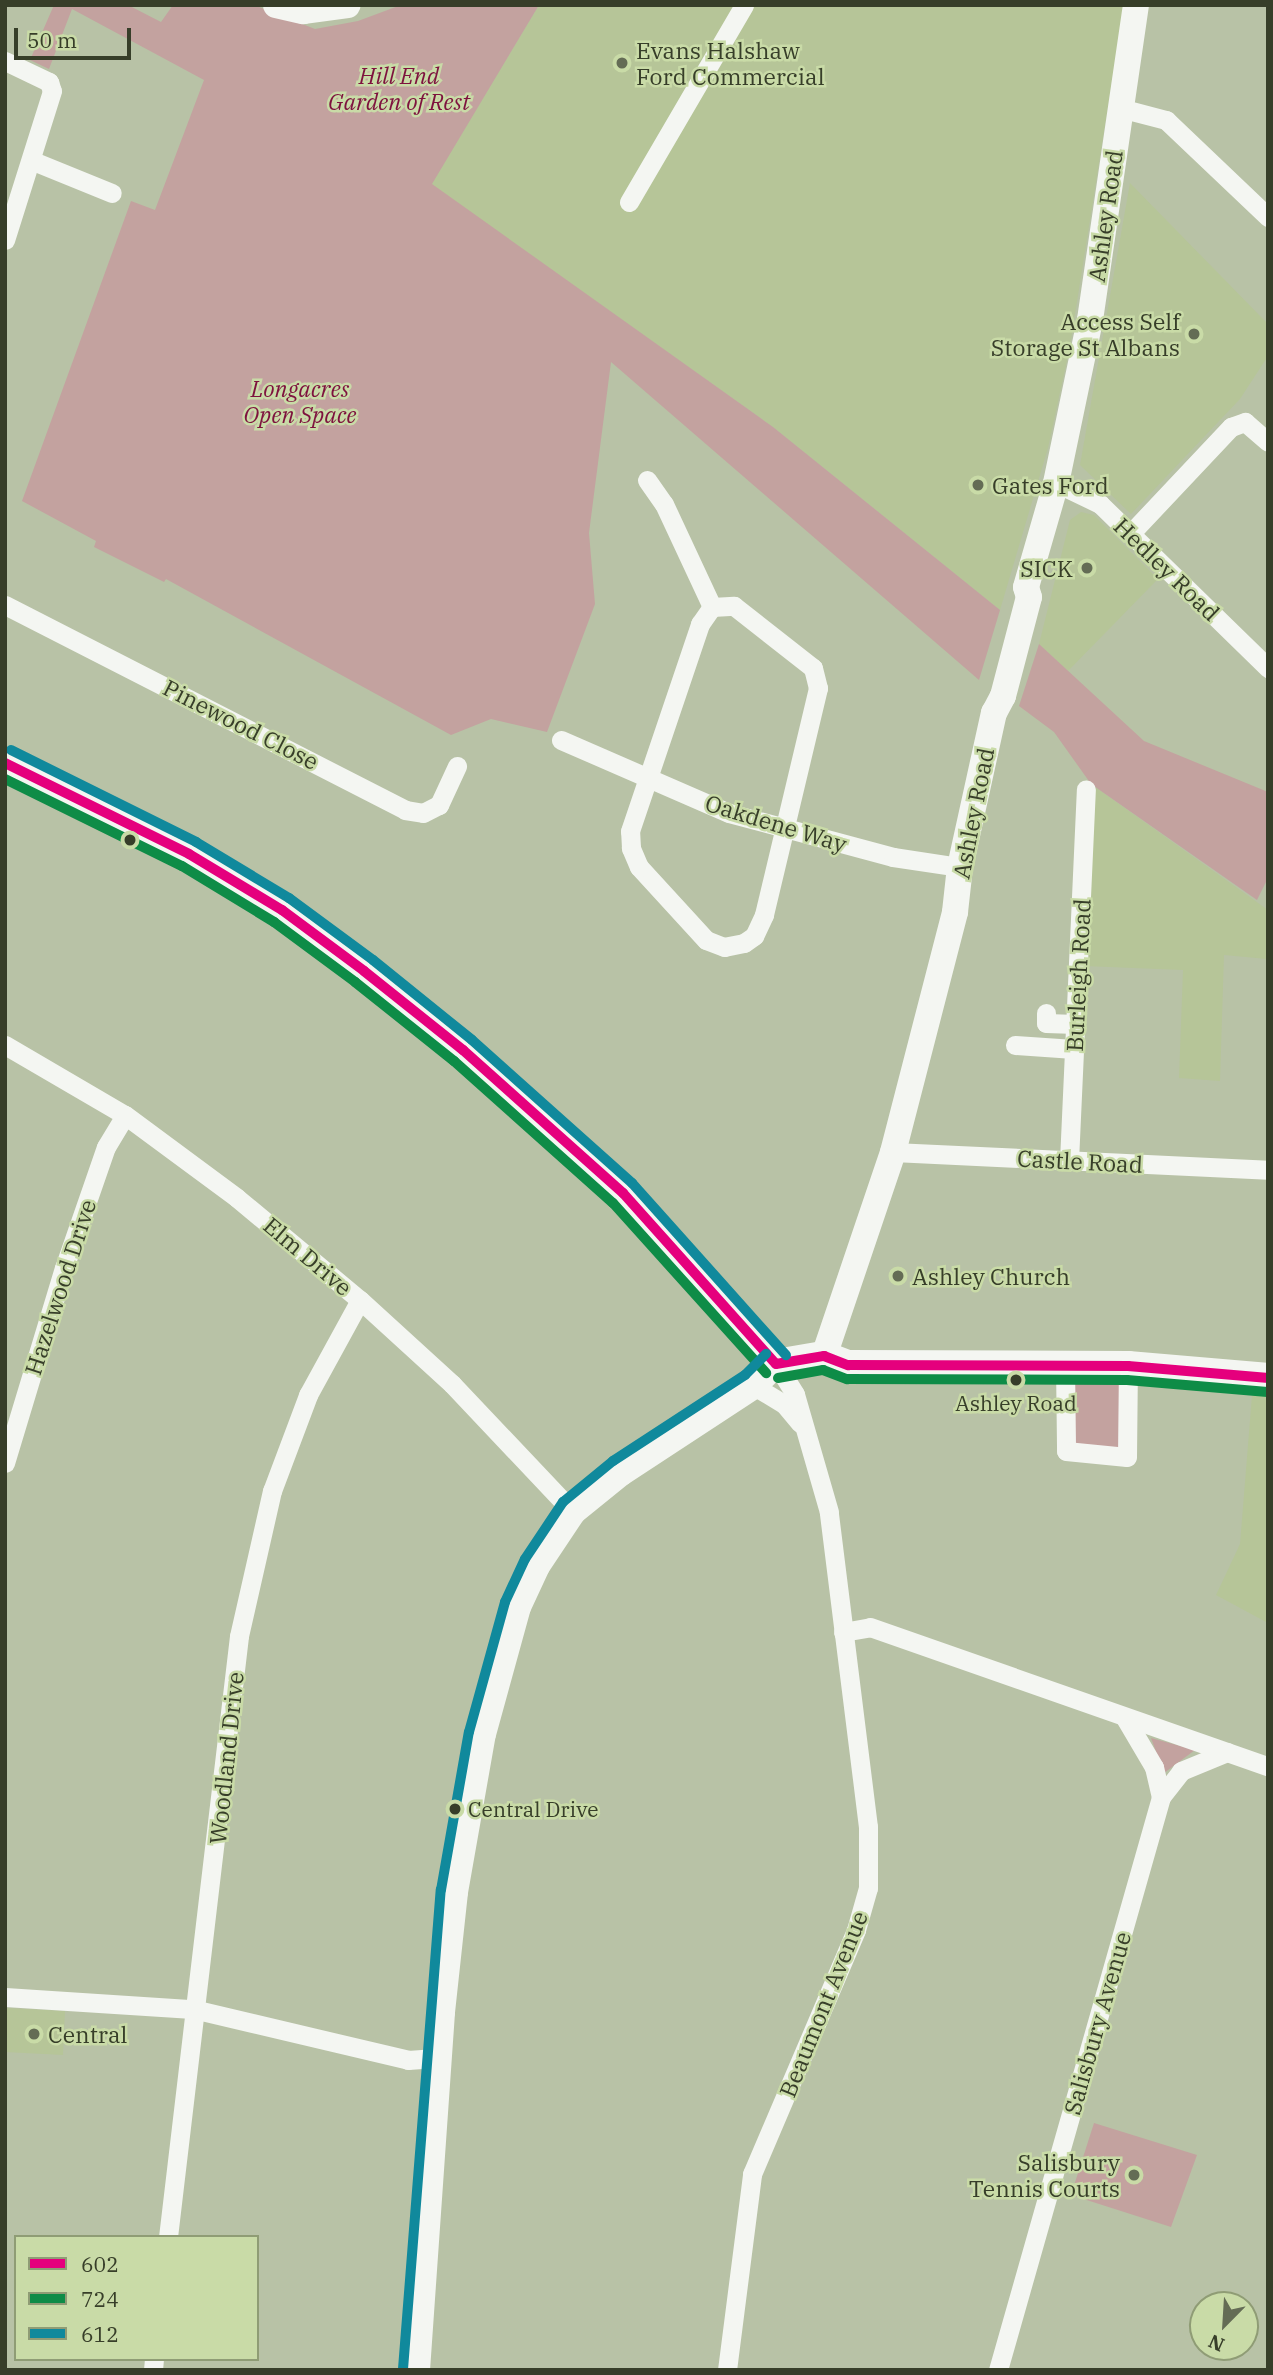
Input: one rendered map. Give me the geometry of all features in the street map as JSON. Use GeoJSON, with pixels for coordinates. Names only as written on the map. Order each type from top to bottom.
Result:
{"type":"FeatureCollection","features":[{"type":"Feature","properties":{"kind":"main road"},"geometry":{"type":"LineString","coordinates":[[5,763],[189,854],[282,910],[364,971],[463,1050],[623,1193],[776,1364],[824,1356],[848,1366],[1065,1364],[1128,1366],[1268,1378]]}},
{"type":"Feature","properties":{"kind":"street"},"geometry":{"type":"LineString","coordinates":[[276,5],[303,11],[348,5]]}},
{"type":"Feature","properties":{"kind":"street"},"geometry":{"type":"LineString","coordinates":[[629,202],[744,5]]}},
{"type":"Feature","properties":{"kind":"street","name":"Ashley Road"},"geometry":{"type":"LineString","coordinates":[[824,1356],[830,1331],[878,1208],[893,1152],[955,912],[960,867],[1008,644],[1029,597],[1026,587],[1056,483],[1090,320],[1136,5]]}},
{"type":"Feature","properties":{"kind":"street"},"geometry":{"type":"LineString","coordinates":[[5,61],[51,86],[33,161],[6,237]]}},
{"type":"Feature","properties":{"kind":"street"},"geometry":{"type":"LineString","coordinates":[[1121,108],[1166,120],[1268,217]]}},
{"type":"Feature","properties":{"kind":"street"},"geometry":{"type":"LineString","coordinates":[[33,161],[112,193]]}},
{"type":"Feature","properties":{"kind":"street"},"geometry":{"type":"LineString","coordinates":[[1130,533],[1231,427],[1245,422],[1268,442]]}},
{"type":"Feature","properties":{"kind":"street"},"geometry":{"type":"LineString","coordinates":[[647,481],[664,504],[712,607]]}},
{"type":"Feature","properties":{"kind":"street","name":"Hedley Road"},"geometry":{"type":"LineString","coordinates":[[1056,483],[1100,504],[1268,668]]}},
{"type":"Feature","properties":{"kind":"street","name":"Pinewood Close"},"geometry":{"type":"LineString","coordinates":[[5,605],[405,810],[423,813],[439,805],[457,766]]}},
{"type":"Feature","properties":{"kind":"street"},"geometry":{"type":"LineString","coordinates":[[734,606],[746,611],[813,668],[818,688],[785,829],[754,936],[744,943],[724,947],[706,940],[639,867],[631,848],[630,831],[701,625],[712,607],[734,606]]}},
{"type":"Feature","properties":{"kind":"street","name":"Oakdene Way"},"geometry":{"type":"LineString","coordinates":[[561,740],[729,813],[893,857],[960,867]]}},
{"type":"Feature","properties":{"kind":"street","name":"Burleigh Road"},"geometry":{"type":"LineString","coordinates":[[1069,1161],[1086,789]]}},
{"type":"Feature","properties":{"kind":"street"},"geometry":{"type":"LineString","coordinates":[[1046,1013],[1045,1023],[1076,1024]]}},
{"type":"Feature","properties":{"kind":"street","name":"Elm Drive"},"geometry":{"type":"LineString","coordinates":[[5,1045],[125,1115],[237,1198],[360,1300],[452,1384],[573,1512]]}},
{"type":"Feature","properties":{"kind":"street"},"geometry":{"type":"LineString","coordinates":[[1015,1045],[1074,1049]]}},
{"type":"Feature","properties":{"kind":"street","name":"Hazelwood Drive"},"geometry":{"type":"LineString","coordinates":[[5,1463],[64,1268],[106,1147],[125,1115]]}},
{"type":"Feature","properties":{"kind":"street","name":"Castle Road"},"geometry":{"type":"LineString","coordinates":[[893,1152],[1268,1170]]}},
{"type":"Feature","properties":{"kind":"street","name":"Woodland Drive"},"geometry":{"type":"LineString","coordinates":[[168,2235],[239,1636],[272,1491],[308,1395],[360,1300]]}},
{"type":"Feature","properties":{"kind":"street"},"geometry":{"type":"LineString","coordinates":[[417,2370],[439,2058],[456,1892],[483,1734],[518,1607],[537,1566],[573,1512],[621,1473],[754,1386],[776,1364]]}},
{"type":"Feature","properties":{"kind":"street","name":"Beaumont Avenue"},"geometry":{"type":"LineString","coordinates":[[727,2370],[752,2174],[856,1930],[868,1888],[867,1827],[829,1512],[802,1427],[795,1394],[776,1364]]}},
{"type":"Feature","properties":{"kind":"street"},"geometry":{"type":"LineString","coordinates":[[1065,1364],[1066,1451],[1127,1457],[1128,1366]]}},
{"type":"Feature","properties":{"kind":"street","name":"Beaumont Avenue"},"geometry":{"type":"LineString","coordinates":[[754,1386],[794,1413],[802,1427]]}},
{"type":"Feature","properties":{"kind":"street"},"geometry":{"type":"LineString","coordinates":[[843,1632],[870,1627],[1268,1766]]}},
{"type":"Feature","properties":{"kind":"street"},"geometry":{"type":"LineString","coordinates":[[1125,1718],[1154,1767],[1161,1797]]}},
{"type":"Feature","properties":{"kind":"street","name":"Salisbury Avenue"},"geometry":{"type":"LineString","coordinates":[[998,2370],[1161,1797],[1181,1771],[1227,1752]]}},
{"type":"Feature","properties":{"kind":"street"},"geometry":{"type":"LineString","coordinates":[[5,1997],[193,2010],[408,2060],[439,2058]]}},
{"type":"Feature","properties":{"kind":"shaded area"},"geometry":{"type":"Polygon","coordinates":[[[539,5],[1124,5],[1070,346],[1048,448],[1000,610],[773,427],[431,184],[539,5]]]}},
{"type":"Feature","properties":{"kind":"shaded area"},"geometry":{"type":"Polygon","coordinates":[[[1130,183],[1268,324],[1268,356],[1240,399],[1131,514],[1080,465],[1130,183]]]}},
{"type":"Feature","properties":{"kind":"shaded area"},"geometry":{"type":"Polygon","coordinates":[[[1081,512],[1094,515],[1158,579],[1068,671],[1039,644],[1070,520],[1081,512]]]}},
{"type":"Feature","properties":{"kind":"shaded area"},"geometry":{"type":"Polygon","coordinates":[[[1091,784],[1268,910],[1267,959],[1224,955],[1220,1081],[1179,1078],[1183,970],[1084,966],[1091,784]]]}},
{"type":"Feature","properties":{"kind":"shaded area"},"geometry":{"type":"Polygon","coordinates":[[[1253,1383],[1268,1385],[1268,1623],[1216,1595],[1240,1544],[1253,1383]]]}},
{"type":"Feature","properties":{"kind":"shaded area"},"geometry":{"type":"Polygon","coordinates":[[[5,2008],[65,2011],[63,2055],[5,2052],[5,2008]]]}},
{"type":"Feature","properties":{"kind":"green space","name":"Longacres Open Space"},"geometry":{"type":"Polygon","coordinates":[[[54,5],[128,5],[161,22],[173,5],[254,5],[315,29],[358,21],[401,5],[539,5],[432,184],[773,427],[1000,610],[979,680],[611,362],[589,533],[595,604],[547,732],[491,719],[451,735],[166,579],[164,582],[94,547],[96,541],[22,501],[131,201],[155,210],[204,80],[72,9],[49,69],[30,60],[54,5]]]}},
{"type":"Feature","properties":{"kind":"green space"},"geometry":{"type":"Polygon","coordinates":[[[1039,644],[1144,741],[1268,792],[1268,878],[1257,900],[1091,784],[1054,732],[1019,706],[1039,644]]]}},
{"type":"Feature","properties":{"kind":"green space"},"geometry":{"type":"Polygon","coordinates":[[[1072,1370],[1129,1372],[1125,1455],[1072,1451],[1072,1370]]]}},
{"type":"Feature","properties":{"kind":"green space"},"geometry":{"type":"Polygon","coordinates":[[[1151,1738],[1195,1750],[1164,1773],[1151,1738]]]}},
{"type":"Feature","properties":{"kind":"green space","name":"Salisbury Tennis Courts"},"geometry":{"type":"Polygon","coordinates":[[[1094,2123],[1197,2155],[1171,2227],[1071,2195],[1094,2123]]]}},
{"type":"Feature","properties":{"kind":"transit line","name":"612"},"geometry":{"type":"LineString","coordinates":[[11,750],[196,842],[289,898],[373,960],[472,1040],[632,1183],[786,1355]]}},
{"type":"Feature","properties":{"kind":"transit line","name":"602"},"geometry":{"type":"LineString","coordinates":[[5,763],[189,854],[282,910],[364,971],[463,1050],[623,1193],[776,1364]]}},
{"type":"Feature","properties":{"kind":"transit line","name":"724"},"geometry":{"type":"LineString","coordinates":[[5,779],[182,866],[274,922],[355,982],[454,1061],[613,1203],[766,1373]]}},
{"type":"Feature","properties":{"kind":"transit line","name":"612"},"geometry":{"type":"LineString","coordinates":[[403,2369],[441,1890],[469,1732],[505,1602],[525,1559],[563,1502],[613,1461],[745,1375],[766,1354]]}},
{"type":"Feature","properties":{"kind":"transit line","name":"602"},"geometry":{"type":"LineString","coordinates":[[776,1364],[824,1356],[848,1365],[1128,1366],[1268,1378]]}},
{"type":"Feature","properties":{"kind":"transit line","name":"724"},"geometry":{"type":"LineString","coordinates":[[778,1378],[823,1370],[847,1379],[1127,1380],[1267,1392]]}},
{"type":"Feature","properties":{"kind":"place","name":"Evans Halshaw Ford Commercial"},"geometry":{"type":"Point","coordinates":[622,63]}},
{"type":"Feature","properties":{"kind":"place","name":"Access Self Storage St Albans"},"geometry":{"type":"Point","coordinates":[1194,334]}},
{"type":"Feature","properties":{"kind":"place","name":"Gates Ford"},"geometry":{"type":"Point","coordinates":[978,485]}},
{"type":"Feature","properties":{"kind":"place","name":"SICK"},"geometry":{"type":"Point","coordinates":[1087,568]}},
{"type":"Feature","properties":{"kind":"place","name":"Ashley Church"},"geometry":{"type":"Point","coordinates":[898,1276]}},
{"type":"Feature","properties":{"kind":"place","name":"Ashley Road"},"geometry":{"type":"Point","coordinates":[1016,1380]}},
{"type":"Feature","properties":{"kind":"place","name":"Central Drive"},"geometry":{"type":"Point","coordinates":[455,1809]}},
{"type":"Feature","properties":{"kind":"place","name":"Central"},"geometry":{"type":"Point","coordinates":[34,2034]}},
{"type":"Feature","properties":{"kind":"place","name":"Salisbury Tennis Courts"},"geometry":{"type":"Point","coordinates":[1134,2175]}},
{"type":"Feature","properties":{"kind":"park label","name":"Hill End Garden of Rest"},"geometry":{"type":"Point","coordinates":[399,88]}}]}
